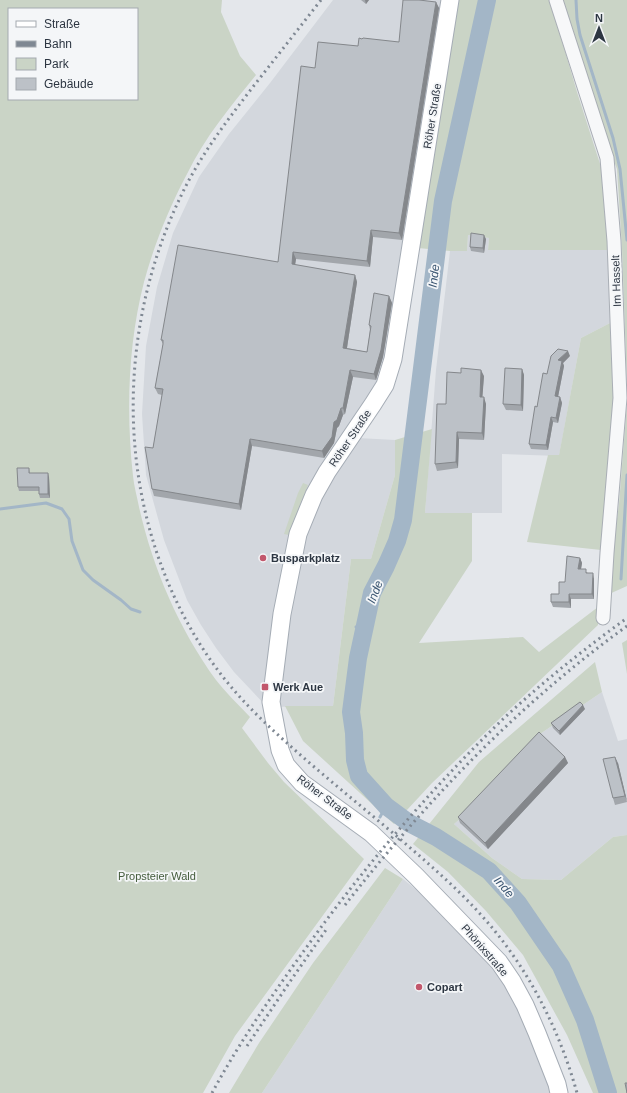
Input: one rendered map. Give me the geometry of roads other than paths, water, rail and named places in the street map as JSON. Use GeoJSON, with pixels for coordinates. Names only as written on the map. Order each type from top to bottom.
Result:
{"type":"FeatureCollection","features":[{"type":"Feature","properties":{"kind":"main road","name":"Röher Straße"},"geometry":{"type":"LineString","coordinates":[[371,833],[302,783],[286,765],[280,750],[271,702],[282,614],[298,534],[314,495],[327,472],[373,404],[384,385],[394,359],[450,0]]}},
{"type":"Feature","properties":{"kind":"main road","name":"Phönixstraße"},"geometry":{"type":"LineString","coordinates":[[371,833],[416,876],[499,962],[512,981],[524,1005],[546,1055],[559,1093]]}},
{"type":"Feature","properties":{"kind":"street","name":"Im Hasselt"},"geometry":{"type":"LineString","coordinates":[[556,0],[607,158],[614,241],[620,398],[606,553],[603,618]]}},
{"type":"Feature","properties":{"kind":"waterway","name":"Inde"},"geometry":{"type":"LineString","coordinates":[[487,0],[443,201],[403,520],[397,541],[372,593],[358,658],[351,712],[354,733],[355,760],[359,776],[386,806],[409,823],[436,837],[489,871],[518,903],[561,966],[585,1020],[608,1093]]}},
{"type":"Feature","properties":{"kind":"waterway"},"geometry":{"type":"LineString","coordinates":[[576,0],[580,35],[613,138],[620,169],[627,240]]}},
{"type":"Feature","properties":{"kind":"waterway"},"geometry":{"type":"LineString","coordinates":[[621,579],[627,475]]}},
{"type":"Feature","properties":{"kind":"waterway"},"geometry":{"type":"LineString","coordinates":[[0,509],[46,503],[62,509],[69,519],[72,541],[83,570],[93,580],[131,609],[140,612]]}},
{"type":"Feature","properties":{"kind":"waterway","name":"Inde"},"geometry":{"type":"LineString","coordinates":[[356,627],[365,628]]}},
{"type":"Feature","properties":{"kind":"waterway"},"geometry":{"type":"LineString","coordinates":[[380,817],[386,806]]}},
{"type":"Feature","properties":{"kind":"railway"},"geometry":{"type":"LineString","coordinates":[[321,0],[212,142],[189,180],[163,238],[145,300],[135,363],[134,426],[141,489],[156,551],[181,610],[214,665],[235,692],[267,725],[432,867],[482,916],[513,956],[540,999],[561,1045],[577,1093]]}},
{"type":"Feature","properties":{"kind":"railway"},"geometry":{"type":"LineString","coordinates":[[212,1093],[222,1074],[268,1001],[328,918],[398,830],[448,775],[501,721],[562,668],[627,618]]}},
{"type":"Feature","properties":{"kind":"railway"},"geometry":{"type":"LineString","coordinates":[[345,905],[408,828],[476,755],[549,688],[587,656],[627,626]]}},
{"type":"Feature","properties":{"kind":"railway"},"geometry":{"type":"LineString","coordinates":[[247,1046],[328,927]]}},
{"type":"Feature","properties":{"kind":"place","name":"Busparkplatz"},"geometry":{"type":"Point","coordinates":[263,558]}},
{"type":"Feature","properties":{"kind":"place","name":"Werk Aue"},"geometry":{"type":"Point","coordinates":[265,687]}},
{"type":"Feature","properties":{"kind":"place","name":"Copart"},"geometry":{"type":"Point","coordinates":[419,987]}},
{"type":"Feature","properties":{"kind":"park label","name":"Propsteier Wald"},"geometry":{"type":"Point","coordinates":[157,876]}}]}
